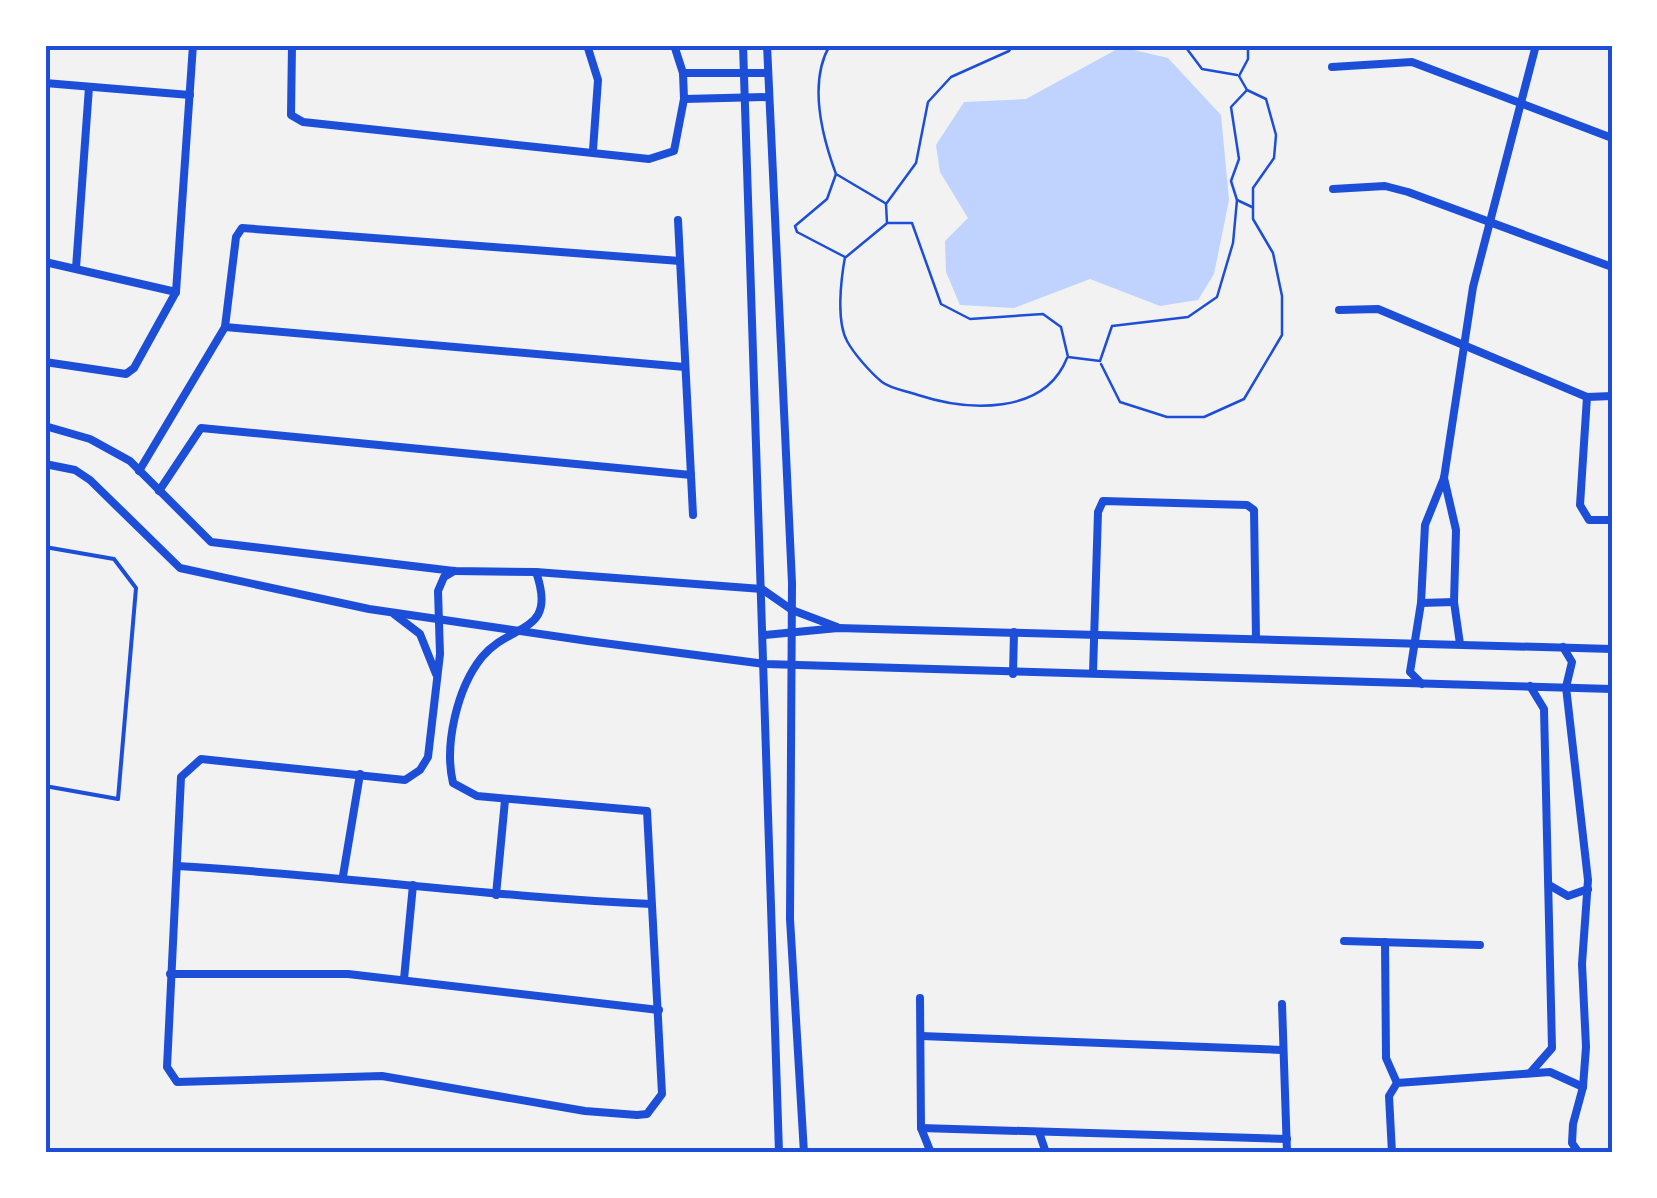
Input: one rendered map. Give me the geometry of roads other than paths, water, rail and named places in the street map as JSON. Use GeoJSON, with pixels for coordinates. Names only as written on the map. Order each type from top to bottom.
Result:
{"type":"FeatureCollection","features":[{"type":"Feature","properties":{"kind":"street"},"geometry":{"type":"LineString","coordinates":[[45,362],[126,374],[134,368],[176,292],[194,45]]}},
{"type":"Feature","properties":{"kind":"street"},"geometry":{"type":"LineString","coordinates":[[292,45],[288,100],[292,115],[303,122],[649,159],[674,152],[684,99],[683,72],[674,45]]}},
{"type":"Feature","properties":{"kind":"street"},"geometry":{"type":"LineString","coordinates":[[587,45],[598,80],[593,150]]}},
{"type":"Feature","properties":{"kind":"street"},"geometry":{"type":"LineString","coordinates":[[743,45],[779,1153]]}},
{"type":"Feature","properties":{"kind":"street"},"geometry":{"type":"LineString","coordinates":[[767,45],[792,610],[790,919],[804,1153]]}},
{"type":"Feature","properties":{"kind":"street"},"geometry":{"type":"LineString","coordinates":[[1422,684],[1410,672],[1420,603],[1424,525],[1444,478],[1462,342],[1487,224],[1536,45]]}},
{"type":"Feature","properties":{"kind":"street"},"geometry":{"type":"LineString","coordinates":[[1332,67],[1412,62],[1612,138]]}},
{"type":"Feature","properties":{"kind":"street"},"geometry":{"type":"LineString","coordinates":[[683,72],[768,73]]}},
{"type":"Feature","properties":{"kind":"street"},"geometry":{"type":"LineString","coordinates":[[45,83],[190,96]]}},
{"type":"Feature","properties":{"kind":"street"},"geometry":{"type":"LineString","coordinates":[[76,268],[90,87]]}},
{"type":"Feature","properties":{"kind":"street"},"geometry":{"type":"LineString","coordinates":[[684,99],[769,98]]}},
{"type":"Feature","properties":{"kind":"street"},"geometry":{"type":"LineString","coordinates":[[1332,189],[1386,186],[1612,267]]}},
{"type":"Feature","properties":{"kind":"street"},"geometry":{"type":"LineString","coordinates":[[678,220],[693,515]]}},
{"type":"Feature","properties":{"kind":"street"},"geometry":{"type":"LineString","coordinates":[[139,471],[225,326],[236,237],[242,228],[680,261]]}},
{"type":"Feature","properties":{"kind":"street"},"geometry":{"type":"LineString","coordinates":[[45,262],[176,292]]}},
{"type":"Feature","properties":{"kind":"street"},"geometry":{"type":"LineString","coordinates":[[1339,310],[1378,310],[1586,396],[1612,396]]}},
{"type":"Feature","properties":{"kind":"street"},"geometry":{"type":"LineString","coordinates":[[225,326],[685,367]]}},
{"type":"Feature","properties":{"kind":"street"},"geometry":{"type":"LineString","coordinates":[[1586,396],[1580,505],[1582,514],[1599,521],[1612,520]]}},
{"type":"Feature","properties":{"kind":"street"},"geometry":{"type":"LineString","coordinates":[[45,426],[90,439],[139,471],[212,542],[454,571],[536,572],[762,589],[792,610],[838,628]]}},
{"type":"Feature","properties":{"kind":"street"},"geometry":{"type":"LineString","coordinates":[[159,491],[201,428],[691,475]]}},
{"type":"Feature","properties":{"kind":"street"},"geometry":{"type":"LineString","coordinates":[[45,464],[75,470],[90,480],[180,568],[230,582],[390,612],[765,664],[1612,689]]}},
{"type":"Feature","properties":{"kind":"street"},"geometry":{"type":"LineString","coordinates":[[1444,478],[1456,530],[1454,602],[1460,644]]}},
{"type":"Feature","properties":{"kind":"street"},"geometry":{"type":"LineString","coordinates":[[1092,673],[1098,512],[1103,501],[1247,505],[1254,510],[1256,638]]}},
{"type":"Feature","properties":{"kind":"street"},"geometry":{"type":"LineString","coordinates":[[454,571],[444,578],[438,591],[437,678],[428,757],[420,770],[405,780],[227,758],[190,764],[180,777],[167,1067],[178,1082],[382,1076],[585,1111],[648,1114],[662,1094],[646,811],[477,796],[453,782],[448,763],[461,694],[483,656],[525,631],[541,611],[544,594],[536,572]]}},
{"type":"Feature","properties":{"kind":"street"},"geometry":{"type":"LineString","coordinates":[[1420,603],[1454,602]]}},
{"type":"Feature","properties":{"kind":"street"},"geometry":{"type":"LineString","coordinates":[[390,612],[420,634],[430,650],[437,678]]}},
{"type":"Feature","properties":{"kind":"street"},"geometry":{"type":"LineString","coordinates":[[765,635],[838,628],[1612,649]]}},
{"type":"Feature","properties":{"kind":"street"},"geometry":{"type":"LineString","coordinates":[[1013,674],[1014,632]]}},
{"type":"Feature","properties":{"kind":"street"},"geometry":{"type":"LineString","coordinates":[[1563,647],[1572,662],[1566,687],[1586,835],[1588,888],[1582,964],[1583,1086],[1572,1143],[1579,1153]]}},
{"type":"Feature","properties":{"kind":"street"},"geometry":{"type":"LineString","coordinates":[[1530,686],[1544,709],[1552,1048],[1531,1072]]}},
{"type":"Feature","properties":{"kind":"street"},"geometry":{"type":"LineString","coordinates":[[343,876],[360,774]]}},
{"type":"Feature","properties":{"kind":"street"},"geometry":{"type":"LineString","coordinates":[[496,896],[505,800]]}},
{"type":"Feature","properties":{"kind":"street"},"geometry":{"type":"LineString","coordinates":[[178,866],[343,876],[496,896],[651,904]]}},
{"type":"Feature","properties":{"kind":"street"},"geometry":{"type":"LineString","coordinates":[[404,980],[413,885]]}},
{"type":"Feature","properties":{"kind":"street"},"geometry":{"type":"LineString","coordinates":[[1549,885],[1568,896],[1588,888]]}},
{"type":"Feature","properties":{"kind":"street"},"geometry":{"type":"LineString","coordinates":[[1344,941],[1480,945]]}},
{"type":"Feature","properties":{"kind":"street"},"geometry":{"type":"LineString","coordinates":[[1384,942],[1386,1058],[1397,1083]]}},
{"type":"Feature","properties":{"kind":"street"},"geometry":{"type":"LineString","coordinates":[[170,974],[265,971],[404,980],[659,1010]]}},
{"type":"Feature","properties":{"kind":"street"},"geometry":{"type":"LineString","coordinates":[[920,998],[921,1128],[931,1153]]}},
{"type":"Feature","properties":{"kind":"street"},"geometry":{"type":"LineString","coordinates":[[1282,1004],[1287,1153]]}},
{"type":"Feature","properties":{"kind":"street"},"geometry":{"type":"LineString","coordinates":[[921,1036],[1282,1050]]}},
{"type":"Feature","properties":{"kind":"street"},"geometry":{"type":"LineString","coordinates":[[1397,1083],[1531,1072],[1566,1076],[1583,1086]]}},
{"type":"Feature","properties":{"kind":"street"},"geometry":{"type":"LineString","coordinates":[[1392,1153],[1389,1096],[1397,1083]]}},
{"type":"Feature","properties":{"kind":"street"},"geometry":{"type":"LineString","coordinates":[[921,1128],[1286,1139]]}},
{"type":"Feature","properties":{"kind":"street"},"geometry":{"type":"LineString","coordinates":[[1039,1132],[1046,1153]]}},
{"type":"Feature","properties":{"kind":"lane"},"geometry":{"type":"LineString","coordinates":[[45,547],[114,559],[136,588],[118,799],[45,786]]}},
{"type":"Feature","properties":{"kind":"water"},"geometry":{"type":"Polygon","coordinates":[[[1121,47],[1168,58],[1221,115],[1229,200],[1214,274],[1198,300],[1160,306],[1090,279],[1014,308],[960,305],[946,272],[945,241],[968,218],[940,172],[936,145],[964,102],[1026,99],[1121,47]]]}}]}
